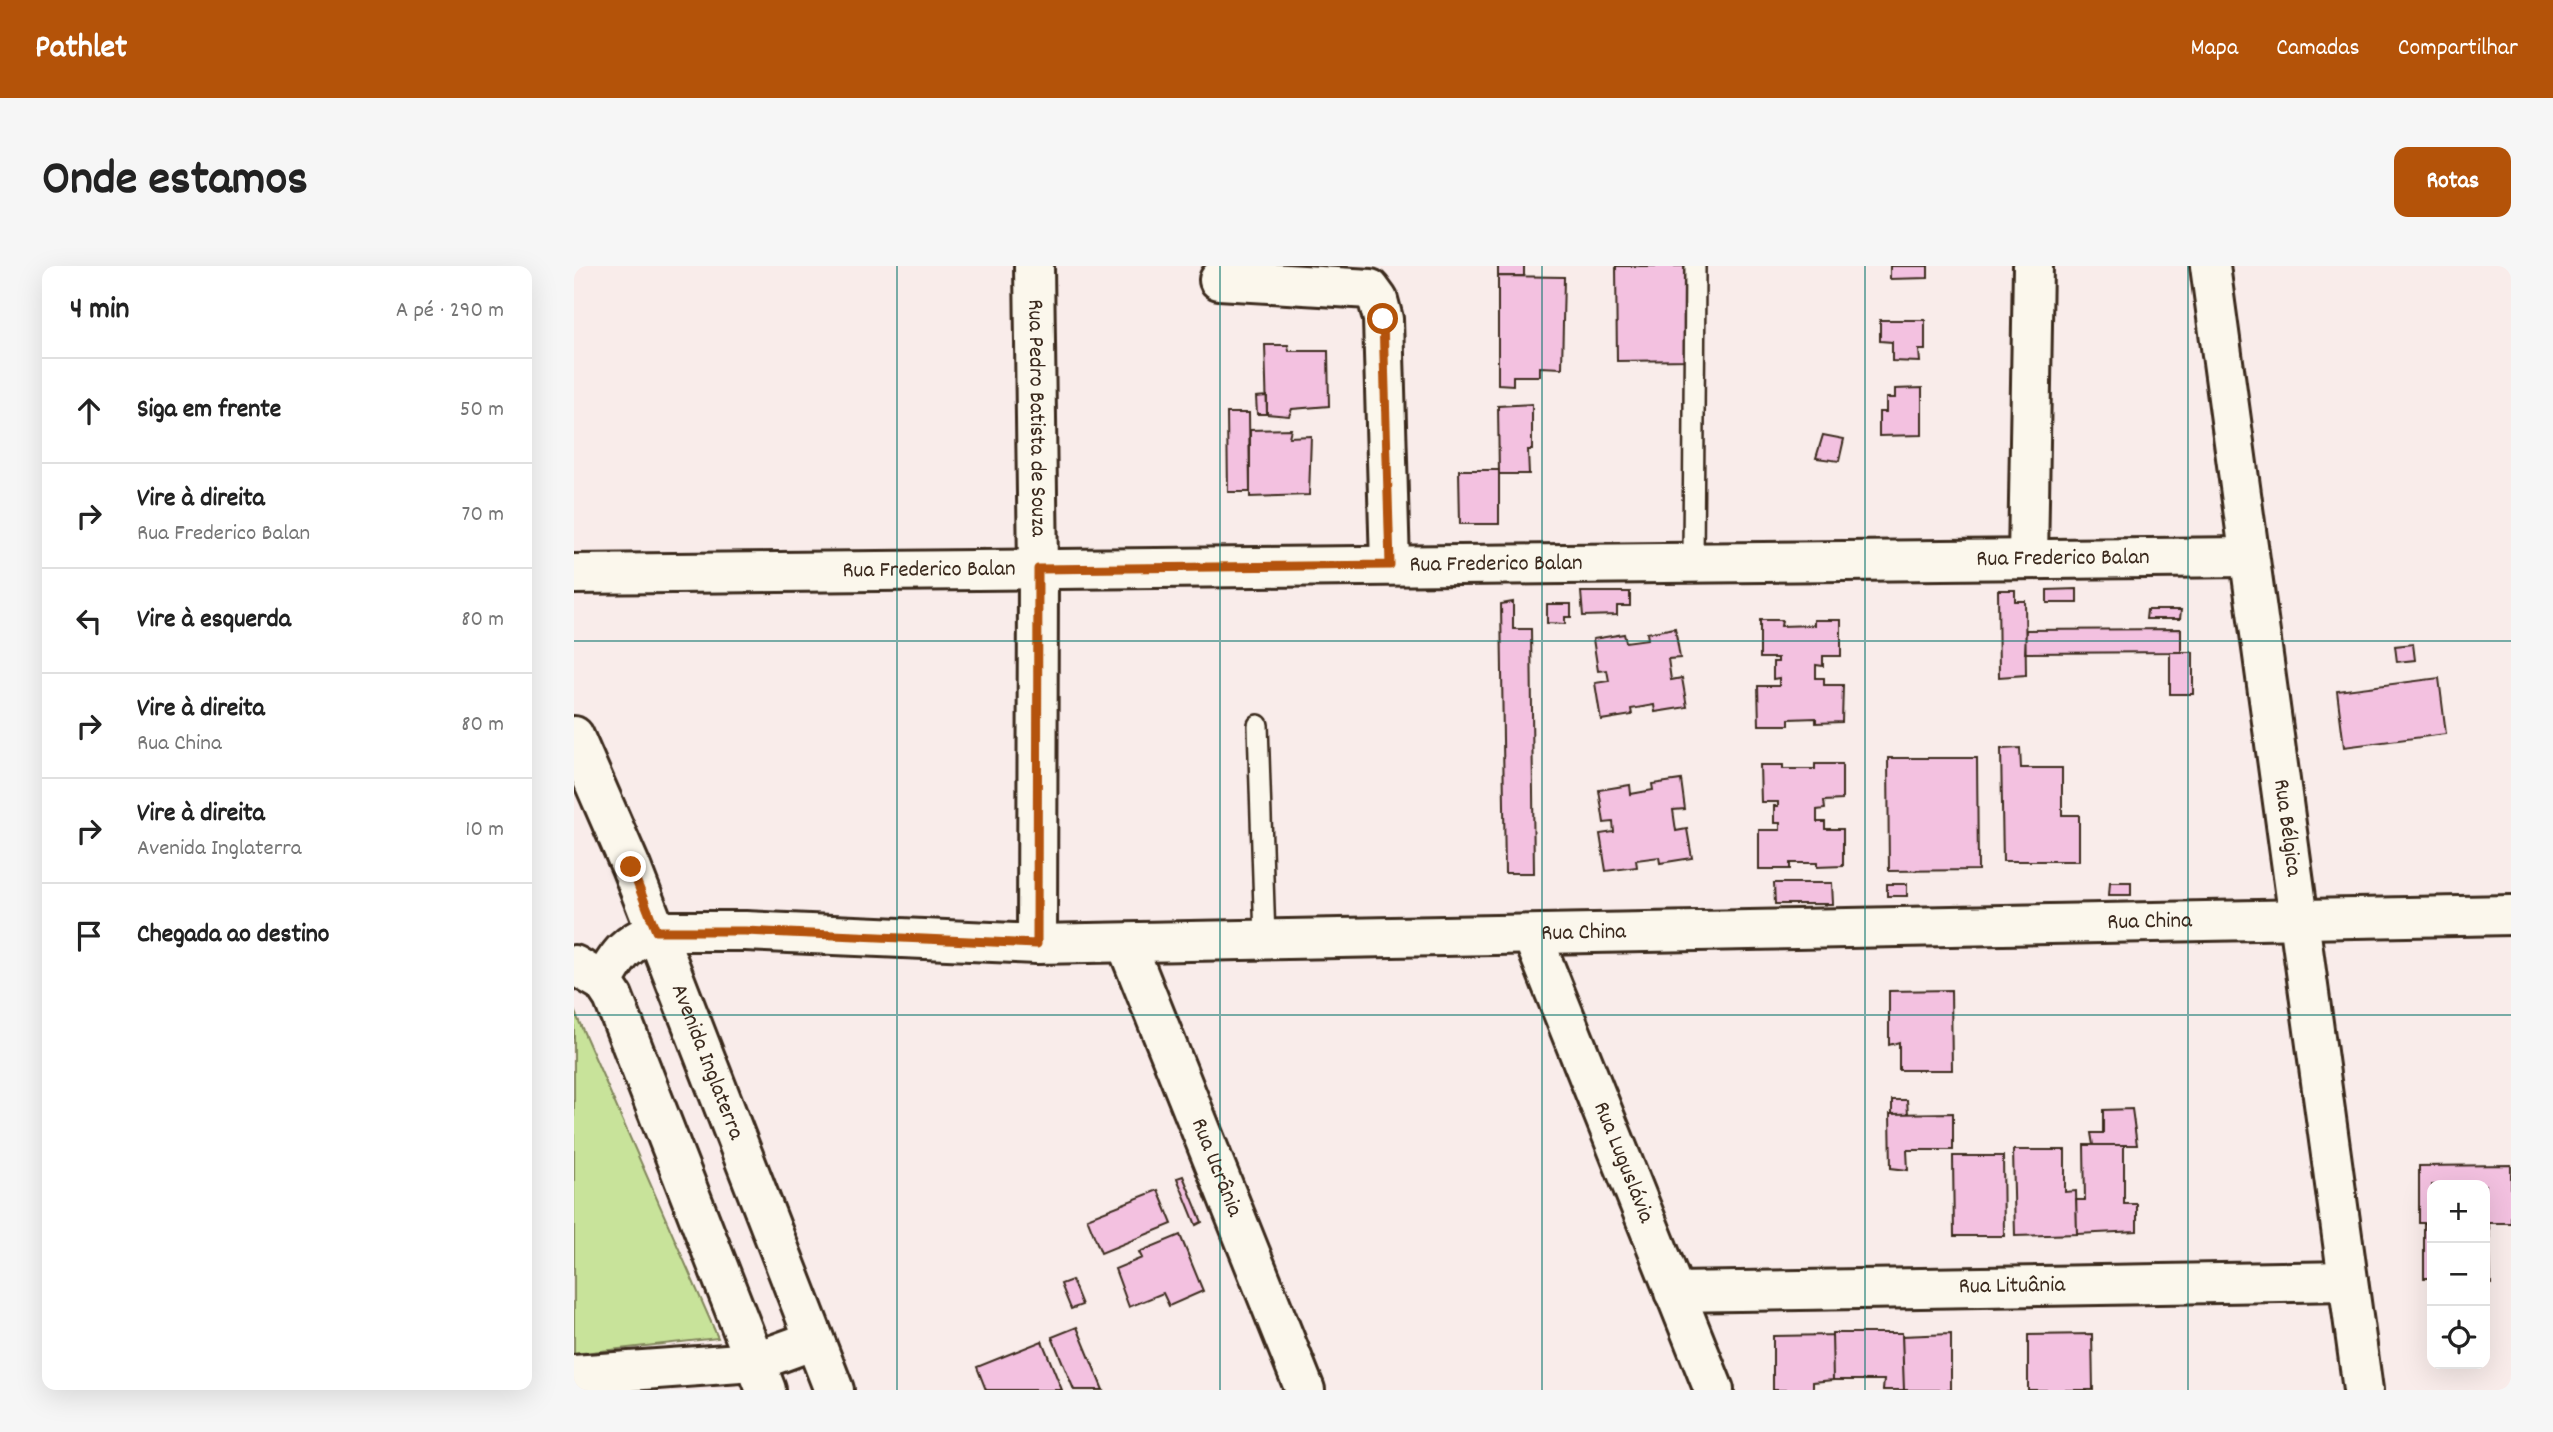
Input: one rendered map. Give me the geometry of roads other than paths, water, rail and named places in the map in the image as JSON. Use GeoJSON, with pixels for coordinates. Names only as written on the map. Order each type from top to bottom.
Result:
{"type":"FeatureCollection","features":[{"type":"Feature","properties":{"kind":"street","name":"Rua Pedro Batista de Souza"},"geometry":{"type":"LineString","coordinates":[[1034,266],[1038,569],[1037,944]]}},
{"type":"Feature","properties":{"kind":"street"},"geometry":{"type":"LineString","coordinates":[[2028,559],[2033,266]]}},
{"type":"Feature","properties":{"kind":"street","name":"Rua Bélgica"},"geometry":{"type":"LineString","coordinates":[[2210,266],[2363,1390]]}},
{"type":"Feature","properties":{"kind":"street"},"geometry":{"type":"LineString","coordinates":[[1219,280],[1370,289],[1378,300],[1383,319],[1390,565]]}},
{"type":"Feature","properties":{"kind":"street","name":"Rua Frederico Balan"},"geometry":{"type":"LineString","coordinates":[[574,574],[2249,557]]}},
{"type":"Feature","properties":{"kind":"street","name":"Avenida Inglaterra"},"geometry":{"type":"LineString","coordinates":[[574,736],[656,931],[834,1390]]}},
{"type":"Feature","properties":{"kind":"street","name":"Rua China"},"geometry":{"type":"LineString","coordinates":[[656,931],[745,931],[1037,944],[2511,915]]}},
{"type":"Feature","properties":{"kind":"street"},"geometry":{"type":"LineString","coordinates":[[656,931],[635,940],[589,973],[612,997],[760,1376]]}},
{"type":"Feature","properties":{"kind":"street","name":"Rua Luguslávia"},"geometry":{"type":"LineString","coordinates":[[1532,936],[1714,1390]]}},
{"type":"Feature","properties":{"kind":"street","name":"Rua Ucrânia"},"geometry":{"type":"LineString","coordinates":[[1126,943],[1305,1390]]}},
{"type":"Feature","properties":{"kind":"street","name":"Rua Lituânia"},"geometry":{"type":"LineString","coordinates":[[1674,1292],[2348,1281]]}},
{"type":"Feature","properties":{"kind":"street"},"geometry":{"type":"LineString","coordinates":[[574,1375],[760,1376],[814,1340]]}},
{"type":"Feature","properties":{"kind":"lane"},"geometry":{"type":"LineString","coordinates":[[1693,562],[1695,266]]}},
{"type":"Feature","properties":{"kind":"lane"},"geometry":{"type":"LineString","coordinates":[[1258,725],[1265,939]]}}]}
